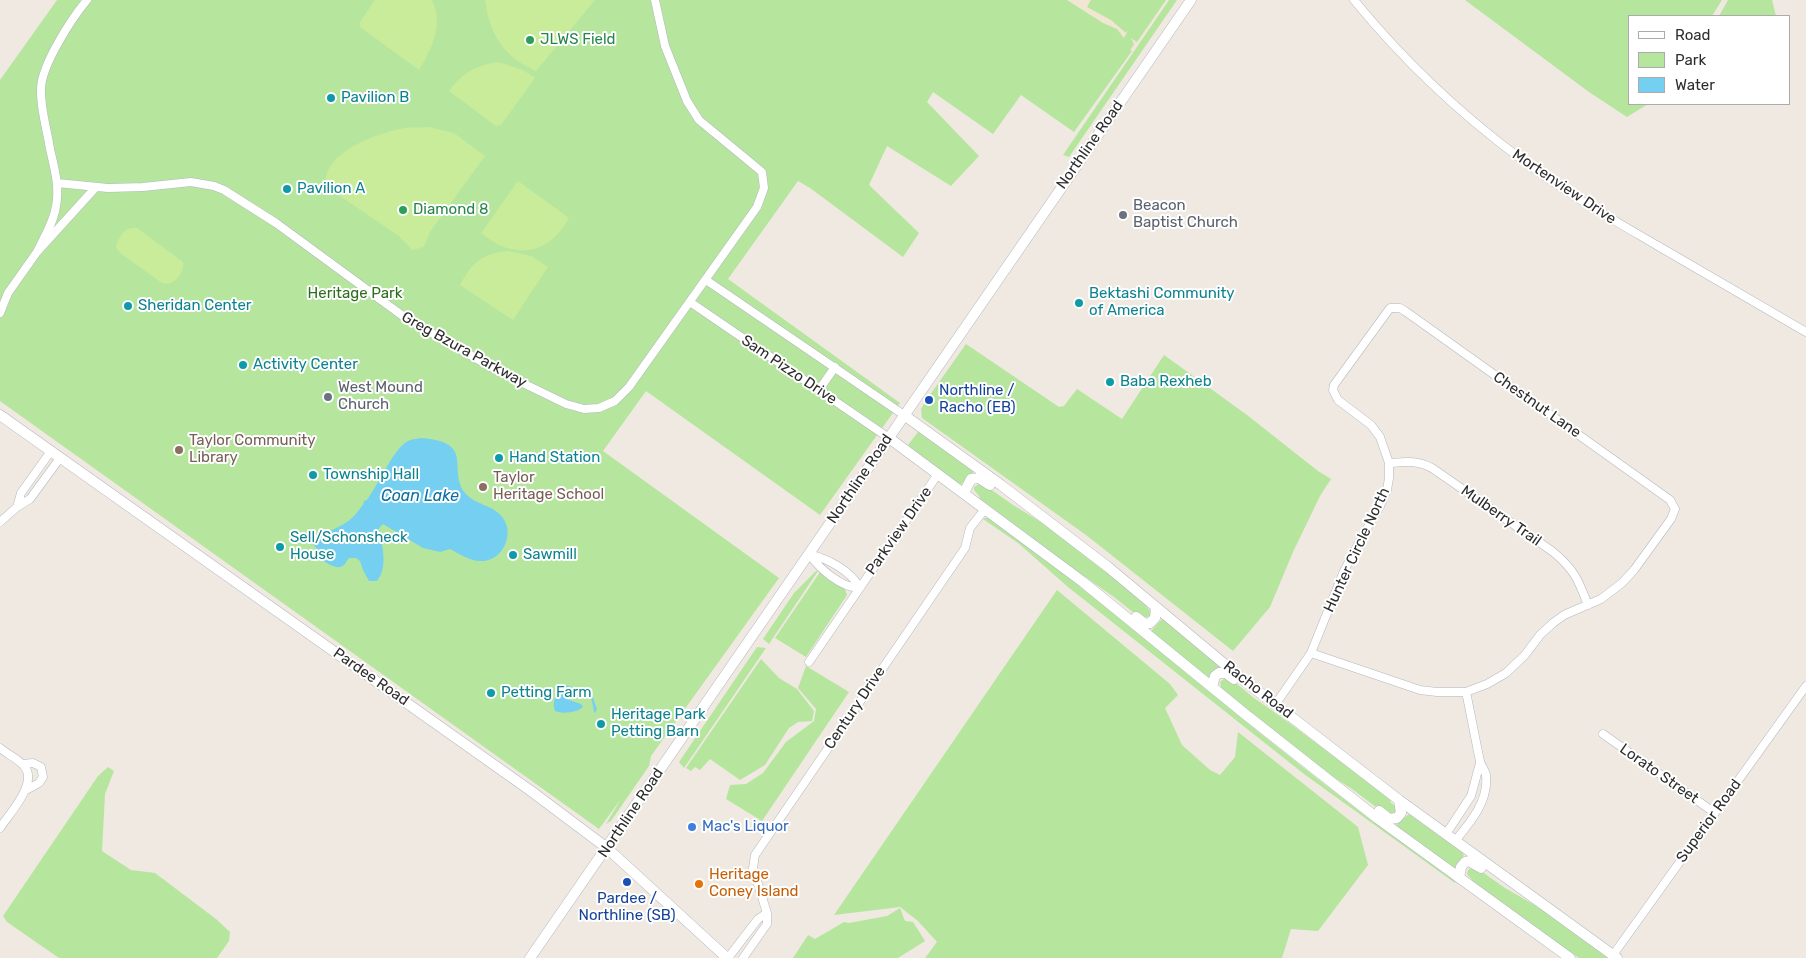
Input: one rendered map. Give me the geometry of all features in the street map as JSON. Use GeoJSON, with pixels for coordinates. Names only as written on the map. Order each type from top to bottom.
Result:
{"type":"FeatureCollection","features":[{"type":"Feature","properties":{"kind":"street"},"geometry":{"type":"LineString","coordinates":[[37,252],[56,207],[57,183],[43,111],[41,85],[51,58],[66,30],[88,0]]}},
{"type":"Feature","properties":{"kind":"street","name":"Greg Bzura Parkway"},"geometry":{"type":"LineString","coordinates":[[57,183],[96,188],[143,187],[191,182],[214,186],[224,190],[276,223],[407,319],[498,371],[566,404],[584,409],[599,408],[615,401],[622,394],[757,207],[764,188],[762,172],[699,120],[687,101],[665,46],[655,0]]}},
{"type":"Feature","properties":{"kind":"street","name":"Northline Road"},"geometry":{"type":"LineString","coordinates":[[530,958],[1190,0]]}},
{"type":"Feature","properties":{"kind":"street","name":"Mortenview Drive"},"geometry":{"type":"LineString","coordinates":[[1354,0],[1385,36],[1437,89],[1492,137],[1522,160],[1600,212],[1806,332]]}},
{"type":"Feature","properties":{"kind":"street"},"geometry":{"type":"LineString","coordinates":[[0,313],[8,292],[37,252],[96,188]]}},
{"type":"Feature","properties":{"kind":"street","name":"Sam Pizzo Drive"},"geometry":{"type":"LineString","coordinates":[[706,280],[904,415]]}},
{"type":"Feature","properties":{"kind":"street"},"geometry":{"type":"LineString","coordinates":[[0,298],[8,292]]}},
{"type":"Feature","properties":{"kind":"street","name":"Sam Pizzo Drive"},"geometry":{"type":"LineString","coordinates":[[690,302],[888,438]]}},
{"type":"Feature","properties":{"kind":"street","name":"Hunter Circle North"},"geometry":{"type":"LineString","coordinates":[[1275,705],[1311,652],[1344,571],[1388,490],[1390,478],[1389,463],[1380,436],[1366,420],[1338,400],[1332,390],[1386,312],[1395,307]]}},
{"type":"Feature","properties":{"kind":"street","name":"Chestnut Lane"},"geometry":{"type":"LineString","coordinates":[[1395,307],[1405,311],[1670,500],[1675,508],[1671,519],[1627,578],[1611,593],[1588,606]]}},
{"type":"Feature","properties":{"kind":"street"},"geometry":{"type":"LineString","coordinates":[[819,390],[835,368]]}},
{"type":"Feature","properties":{"kind":"street","name":"Pardee Road"},"geometry":{"type":"LineString","coordinates":[[0,415],[473,749],[607,848],[728,958]]}},
{"type":"Feature","properties":{"kind":"street","name":"Racho Road"},"geometry":{"type":"LineString","coordinates":[[904,415],[993,479],[1156,607],[1275,705],[1399,800],[1615,957]]}},
{"type":"Feature","properties":{"kind":"street","name":"Racho Road"},"geometry":{"type":"LineString","coordinates":[[888,438],[1083,582],[1319,774],[1570,958]]}},
{"type":"Feature","properties":{"kind":"street"},"geometry":{"type":"LineString","coordinates":[[16,507],[22,493],[51,451]]}},
{"type":"Feature","properties":{"kind":"street"},"geometry":{"type":"LineString","coordinates":[[0,522],[16,507],[30,500],[60,458]]}},
{"type":"Feature","properties":{"kind":"street","name":"Mulberry Trail"},"geometry":{"type":"LineString","coordinates":[[1389,463],[1412,461],[1432,468],[1552,552],[1568,564],[1574,572],[1581,584],[1588,606]]}},
{"type":"Feature","properties":{"kind":"street","name":"Parkview Drive"},"geometry":{"type":"LineString","coordinates":[[809,662],[938,474]]}},
{"type":"Feature","properties":{"kind":"street"},"geometry":{"type":"LineString","coordinates":[[964,493],[971,479],[980,478],[1014,502],[1052,525]]}},
{"type":"Feature","properties":{"kind":"street","name":"Century Drive"},"geometry":{"type":"LineString","coordinates":[[767,913],[753,868],[754,856],[965,548],[970,528],[985,509]]}},
{"type":"Feature","properties":{"kind":"street","name":"Parkview Drive"},"geometry":{"type":"LineString","coordinates":[[809,554],[817,565],[849,588],[860,588]]}},
{"type":"Feature","properties":{"kind":"street"},"geometry":{"type":"LineString","coordinates":[[1083,582],[1113,598],[1145,624],[1150,623],[1155,618],[1156,607]]}},
{"type":"Feature","properties":{"kind":"street"},"geometry":{"type":"LineString","coordinates":[[1311,652],[1420,690],[1466,692],[1487,684],[1506,673],[1525,655],[1548,627],[1564,615],[1588,606]]}},
{"type":"Feature","properties":{"kind":"street"},"geometry":{"type":"LineString","coordinates":[[1212,687],[1215,676],[1223,671],[1255,696],[1292,718]]}},
{"type":"Feature","properties":{"kind":"street","name":"Superior Road"},"geometry":{"type":"LineString","coordinates":[[1615,957],[1806,686]]}},
{"type":"Feature","properties":{"kind":"street"},"geometry":{"type":"LineString","coordinates":[[1455,841],[1470,823],[1482,800],[1486,775],[1480,763],[1466,692]]}},
{"type":"Feature","properties":{"kind":"street","name":"Lorato Street"},"geometry":{"type":"LineString","coordinates":[[1603,734],[1715,813]]}},
{"type":"Feature","properties":{"kind":"street"},"geometry":{"type":"LineString","coordinates":[[0,748],[23,764],[29,777],[26,790],[0,828]]}},
{"type":"Feature","properties":{"kind":"street"},"geometry":{"type":"LineString","coordinates":[[23,764],[33,763],[41,766],[43,777],[39,783],[26,790]]}},
{"type":"Feature","properties":{"kind":"street"},"geometry":{"type":"LineString","coordinates":[[1446,834],[1471,796],[1480,763]]}},
{"type":"Feature","properties":{"kind":"street"},"geometry":{"type":"LineString","coordinates":[[1319,774],[1355,794],[1389,819],[1397,818],[1401,813],[1399,800]]}},
{"type":"Feature","properties":{"kind":"street"},"geometry":{"type":"LineString","coordinates":[[1471,796],[1482,800]]}},
{"type":"Feature","properties":{"kind":"street"},"geometry":{"type":"LineString","coordinates":[[1459,878],[1461,868],[1465,862],[1469,861],[1503,883],[1538,901]]}},
{"type":"Feature","properties":{"kind":"street"},"geometry":{"type":"LineString","coordinates":[[728,958],[758,918],[767,913],[767,924],[742,958]]}},
{"type":"Feature","properties":{"kind":"shaded area"},"geometry":{"type":"Polygon","coordinates":[[[1060,0],[1167,0],[1132,51],[1060,0]]]}},
{"type":"Feature","properties":{"kind":"green space","name":"Heritage Park"},"geometry":{"type":"Polygon","coordinates":[[[57,0],[1067,0],[1103,23],[1117,29],[1124,38],[1129,29],[1126,33],[1111,20],[1087,7],[1091,0],[1166,0],[1137,42],[1131,38],[1134,44],[1130,50],[1132,51],[1074,132],[1021,95],[993,134],[933,92],[927,102],[979,156],[951,186],[887,146],[869,185],[919,233],[903,257],[798,181],[728,279],[900,403],[820,515],[646,391],[603,451],[779,578],[651,756],[649,766],[611,821],[606,824],[621,799],[599,829],[0,401],[0,80],[57,0]]]}},
{"type":"Feature","properties":{"kind":"green space"},"geometry":{"type":"Polygon","coordinates":[[[375,0],[432,0],[437,18],[437,27],[432,45],[419,70],[360,27],[360,22],[375,0]]]}},
{"type":"Feature","properties":{"kind":"green space","name":"JLWS Field"},"geometry":{"type":"Polygon","coordinates":[[[485,0],[595,0],[536,71],[517,61],[503,47],[491,25],[485,0]]]}},
{"type":"Feature","properties":{"kind":"green space"},"geometry":{"type":"Polygon","coordinates":[[[1169,0],[1177,0],[1069,157],[1063,155],[1169,0]]]}},
{"type":"Feature","properties":{"kind":"green space"},"geometry":{"type":"Polygon","coordinates":[[[1465,0],[1722,0],[1713,15],[1628,15],[1628,105],[1646,105],[1627,117],[1589,92],[1465,0]]]}},
{"type":"Feature","properties":{"kind":"green space"},"geometry":{"type":"Polygon","coordinates":[[[1728,0],[1772,0],[1776,15],[1720,15],[1728,0]]]}},
{"type":"Feature","properties":{"kind":"green space"},"geometry":{"type":"Polygon","coordinates":[[[498,62],[523,70],[535,78],[501,125],[496,126],[449,91],[459,79],[470,71],[498,62]]]}},
{"type":"Feature","properties":{"kind":"green space","name":"Diamond 8"},"geometry":{"type":"Polygon","coordinates":[[[429,127],[454,133],[485,156],[430,232],[424,247],[412,250],[399,236],[328,188],[326,178],[330,167],[337,158],[358,144],[396,130],[429,127]]]}},
{"type":"Feature","properties":{"kind":"green space"},"geometry":{"type":"Polygon","coordinates":[[[518,181],[569,218],[561,231],[551,240],[540,247],[529,250],[505,247],[493,242],[481,233],[518,181]]]}},
{"type":"Feature","properties":{"kind":"green space"},"geometry":{"type":"Polygon","coordinates":[[[131,228],[137,228],[183,262],[180,275],[174,281],[166,284],[162,283],[120,253],[116,248],[118,242],[123,233],[131,228]]]}},
{"type":"Feature","properties":{"kind":"green space"},"geometry":{"type":"Polygon","coordinates":[[[509,251],[531,256],[548,267],[513,320],[460,285],[469,270],[479,260],[492,254],[509,251]]]}},
{"type":"Feature","properties":{"kind":"green space"},"geometry":{"type":"Polygon","coordinates":[[[966,344],[1059,407],[1064,406],[1077,389],[1122,419],[1164,355],[1331,479],[1320,496],[1293,552],[1270,607],[1233,651],[1086,535],[922,418],[921,409],[925,402],[966,344]]]}},
{"type":"Feature","properties":{"kind":"green space"},"geometry":{"type":"Polygon","coordinates":[[[918,432],[973,470],[973,473],[961,485],[922,457],[908,445],[918,432]]]}},
{"type":"Feature","properties":{"kind":"green space"},"geometry":{"type":"Polygon","coordinates":[[[979,484],[986,486],[1049,527],[1147,605],[1151,612],[1150,616],[1139,617],[979,498],[974,487],[979,484]]]}},
{"type":"Feature","properties":{"kind":"green space"},"geometry":{"type":"Polygon","coordinates":[[[990,518],[1069,578],[1300,765],[1454,880],[1455,883],[1304,774],[1068,587],[1018,543],[983,519],[990,518]]]}},
{"type":"Feature","properties":{"kind":"green space"},"geometry":{"type":"Polygon","coordinates":[[[818,571],[769,644],[763,639],[794,593],[818,571]]]}},
{"type":"Feature","properties":{"kind":"green space"},"geometry":{"type":"Polygon","coordinates":[[[820,572],[845,589],[847,595],[806,657],[775,638],[820,572]]]}},
{"type":"Feature","properties":{"kind":"green space"},"geometry":{"type":"Polygon","coordinates":[[[1057,590],[1170,684],[1178,695],[1165,708],[1182,745],[1210,770],[1220,775],[1235,757],[1238,732],[1358,827],[1368,865],[1318,931],[1291,929],[1282,958],[925,958],[937,942],[918,921],[900,907],[834,915],[1057,590]]]}},
{"type":"Feature","properties":{"kind":"green space"},"geometry":{"type":"Polygon","coordinates":[[[1163,618],[1220,667],[1213,671],[1208,678],[1151,631],[1163,618]]]}},
{"type":"Feature","properties":{"kind":"green space"},"geometry":{"type":"Polygon","coordinates":[[[757,647],[766,648],[684,768],[679,762],[757,647]]]}},
{"type":"Feature","properties":{"kind":"green space"},"geometry":{"type":"Polygon","coordinates":[[[761,659],[779,678],[797,689],[814,711],[812,721],[798,722],[789,728],[765,765],[740,780],[710,759],[700,770],[695,767],[691,771],[686,768],[761,659]]]}},
{"type":"Feature","properties":{"kind":"green space"},"geometry":{"type":"Polygon","coordinates":[[[806,666],[849,692],[762,821],[726,799],[730,785],[746,784],[763,773],[786,742],[814,721],[816,709],[798,688],[806,666]]]}},
{"type":"Feature","properties":{"kind":"green space"},"geometry":{"type":"Polygon","coordinates":[[[1225,678],[1237,684],[1391,800],[1390,802],[1395,806],[1395,812],[1392,814],[1384,813],[1322,770],[1223,692],[1224,690],[1221,688],[1220,682],[1225,678]]]}},
{"type":"Feature","properties":{"kind":"green space"},"geometry":{"type":"Polygon","coordinates":[[[108,767],[114,771],[105,794],[102,851],[131,870],[155,873],[216,919],[230,932],[229,941],[217,958],[59,958],[7,922],[3,916],[98,776],[108,767]]]}},
{"type":"Feature","properties":{"kind":"green space"},"geometry":{"type":"Polygon","coordinates":[[[1409,814],[1463,853],[1464,856],[1455,868],[1396,827],[1409,814]]]}},
{"type":"Feature","properties":{"kind":"green space"},"geometry":{"type":"Polygon","coordinates":[[[1471,868],[1478,869],[1505,888],[1543,910],[1611,958],[1579,958],[1472,882],[1467,874],[1471,868]]]}},
{"type":"Feature","properties":{"kind":"green space"},"geometry":{"type":"Polygon","coordinates":[[[900,908],[905,921],[913,922],[925,941],[898,958],[793,958],[808,935],[815,939],[844,922],[849,923],[887,916],[900,908]]]}},
{"type":"Feature","properties":{"kind":"water","name":"Coan Lake"},"geometry":{"type":"Polygon","coordinates":[[[421,438],[449,445],[457,458],[460,484],[465,493],[474,500],[495,510],[503,518],[508,532],[501,552],[489,560],[482,561],[466,557],[450,549],[440,552],[423,548],[383,524],[379,528],[384,561],[382,572],[377,581],[369,581],[360,561],[356,558],[349,558],[344,565],[337,567],[330,565],[317,556],[318,550],[313,544],[353,517],[364,501],[367,500],[390,461],[401,447],[408,441],[421,438]]]}},
{"type":"Feature","properties":{"kind":"water"},"geometry":{"type":"Polygon","coordinates":[[[565,685],[591,693],[597,709],[595,713],[592,701],[588,695],[570,689],[565,695],[566,699],[581,704],[583,707],[577,711],[555,711],[555,699],[565,685]]]}},
{"type":"Feature","properties":{"kind":"place","name":"JLWS Field"},"geometry":{"type":"Point","coordinates":[530,40]}},
{"type":"Feature","properties":{"kind":"place","name":"Pavilion B"},"geometry":{"type":"Point","coordinates":[331,98]}},
{"type":"Feature","properties":{"kind":"place","name":"Pavilion A"},"geometry":{"type":"Point","coordinates":[287,189]}},
{"type":"Feature","properties":{"kind":"place","name":"Diamond 8"},"geometry":{"type":"Point","coordinates":[403,210]}},
{"type":"Feature","properties":{"kind":"place","name":"Beacon Baptist Church"},"geometry":{"type":"Point","coordinates":[1123,215]}},
{"type":"Feature","properties":{"kind":"place","name":"Bektashi Community of America"},"geometry":{"type":"Point","coordinates":[1079,303]}},
{"type":"Feature","properties":{"kind":"place","name":"Sheridan Center"},"geometry":{"type":"Point","coordinates":[128,306]}},
{"type":"Feature","properties":{"kind":"place","name":"Activity Center"},"geometry":{"type":"Point","coordinates":[243,365]}},
{"type":"Feature","properties":{"kind":"place","name":"Baba Rexheb"},"geometry":{"type":"Point","coordinates":[1110,382]}},
{"type":"Feature","properties":{"kind":"place","name":"West Mound Church"},"geometry":{"type":"Point","coordinates":[328,397]}},
{"type":"Feature","properties":{"kind":"place","name":"Northline / Racho (EB)"},"geometry":{"type":"Point","coordinates":[929,400]}},
{"type":"Feature","properties":{"kind":"place","name":"Taylor Community Library"},"geometry":{"type":"Point","coordinates":[179,450]}},
{"type":"Feature","properties":{"kind":"place","name":"Hand Station"},"geometry":{"type":"Point","coordinates":[499,458]}},
{"type":"Feature","properties":{"kind":"place","name":"Township Hall"},"geometry":{"type":"Point","coordinates":[313,475]}},
{"type":"Feature","properties":{"kind":"place","name":"Taylor Heritage School"},"geometry":{"type":"Point","coordinates":[483,487]}},
{"type":"Feature","properties":{"kind":"place","name":"Sell/Schonsheck House"},"geometry":{"type":"Point","coordinates":[280,547]}},
{"type":"Feature","properties":{"kind":"place","name":"Sawmill"},"geometry":{"type":"Point","coordinates":[513,555]}},
{"type":"Feature","properties":{"kind":"place","name":"Petting Farm"},"geometry":{"type":"Point","coordinates":[491,693]}},
{"type":"Feature","properties":{"kind":"place","name":"Heritage Park Petting Barn"},"geometry":{"type":"Point","coordinates":[601,724]}},
{"type":"Feature","properties":{"kind":"place","name":"Mac's Liquor"},"geometry":{"type":"Point","coordinates":[692,827]}},
{"type":"Feature","properties":{"kind":"place","name":"Pardee / Northline (SB)"},"geometry":{"type":"Point","coordinates":[627,882]}},
{"type":"Feature","properties":{"kind":"place","name":"Heritage Coney Island"},"geometry":{"type":"Point","coordinates":[699,884]}}]}
